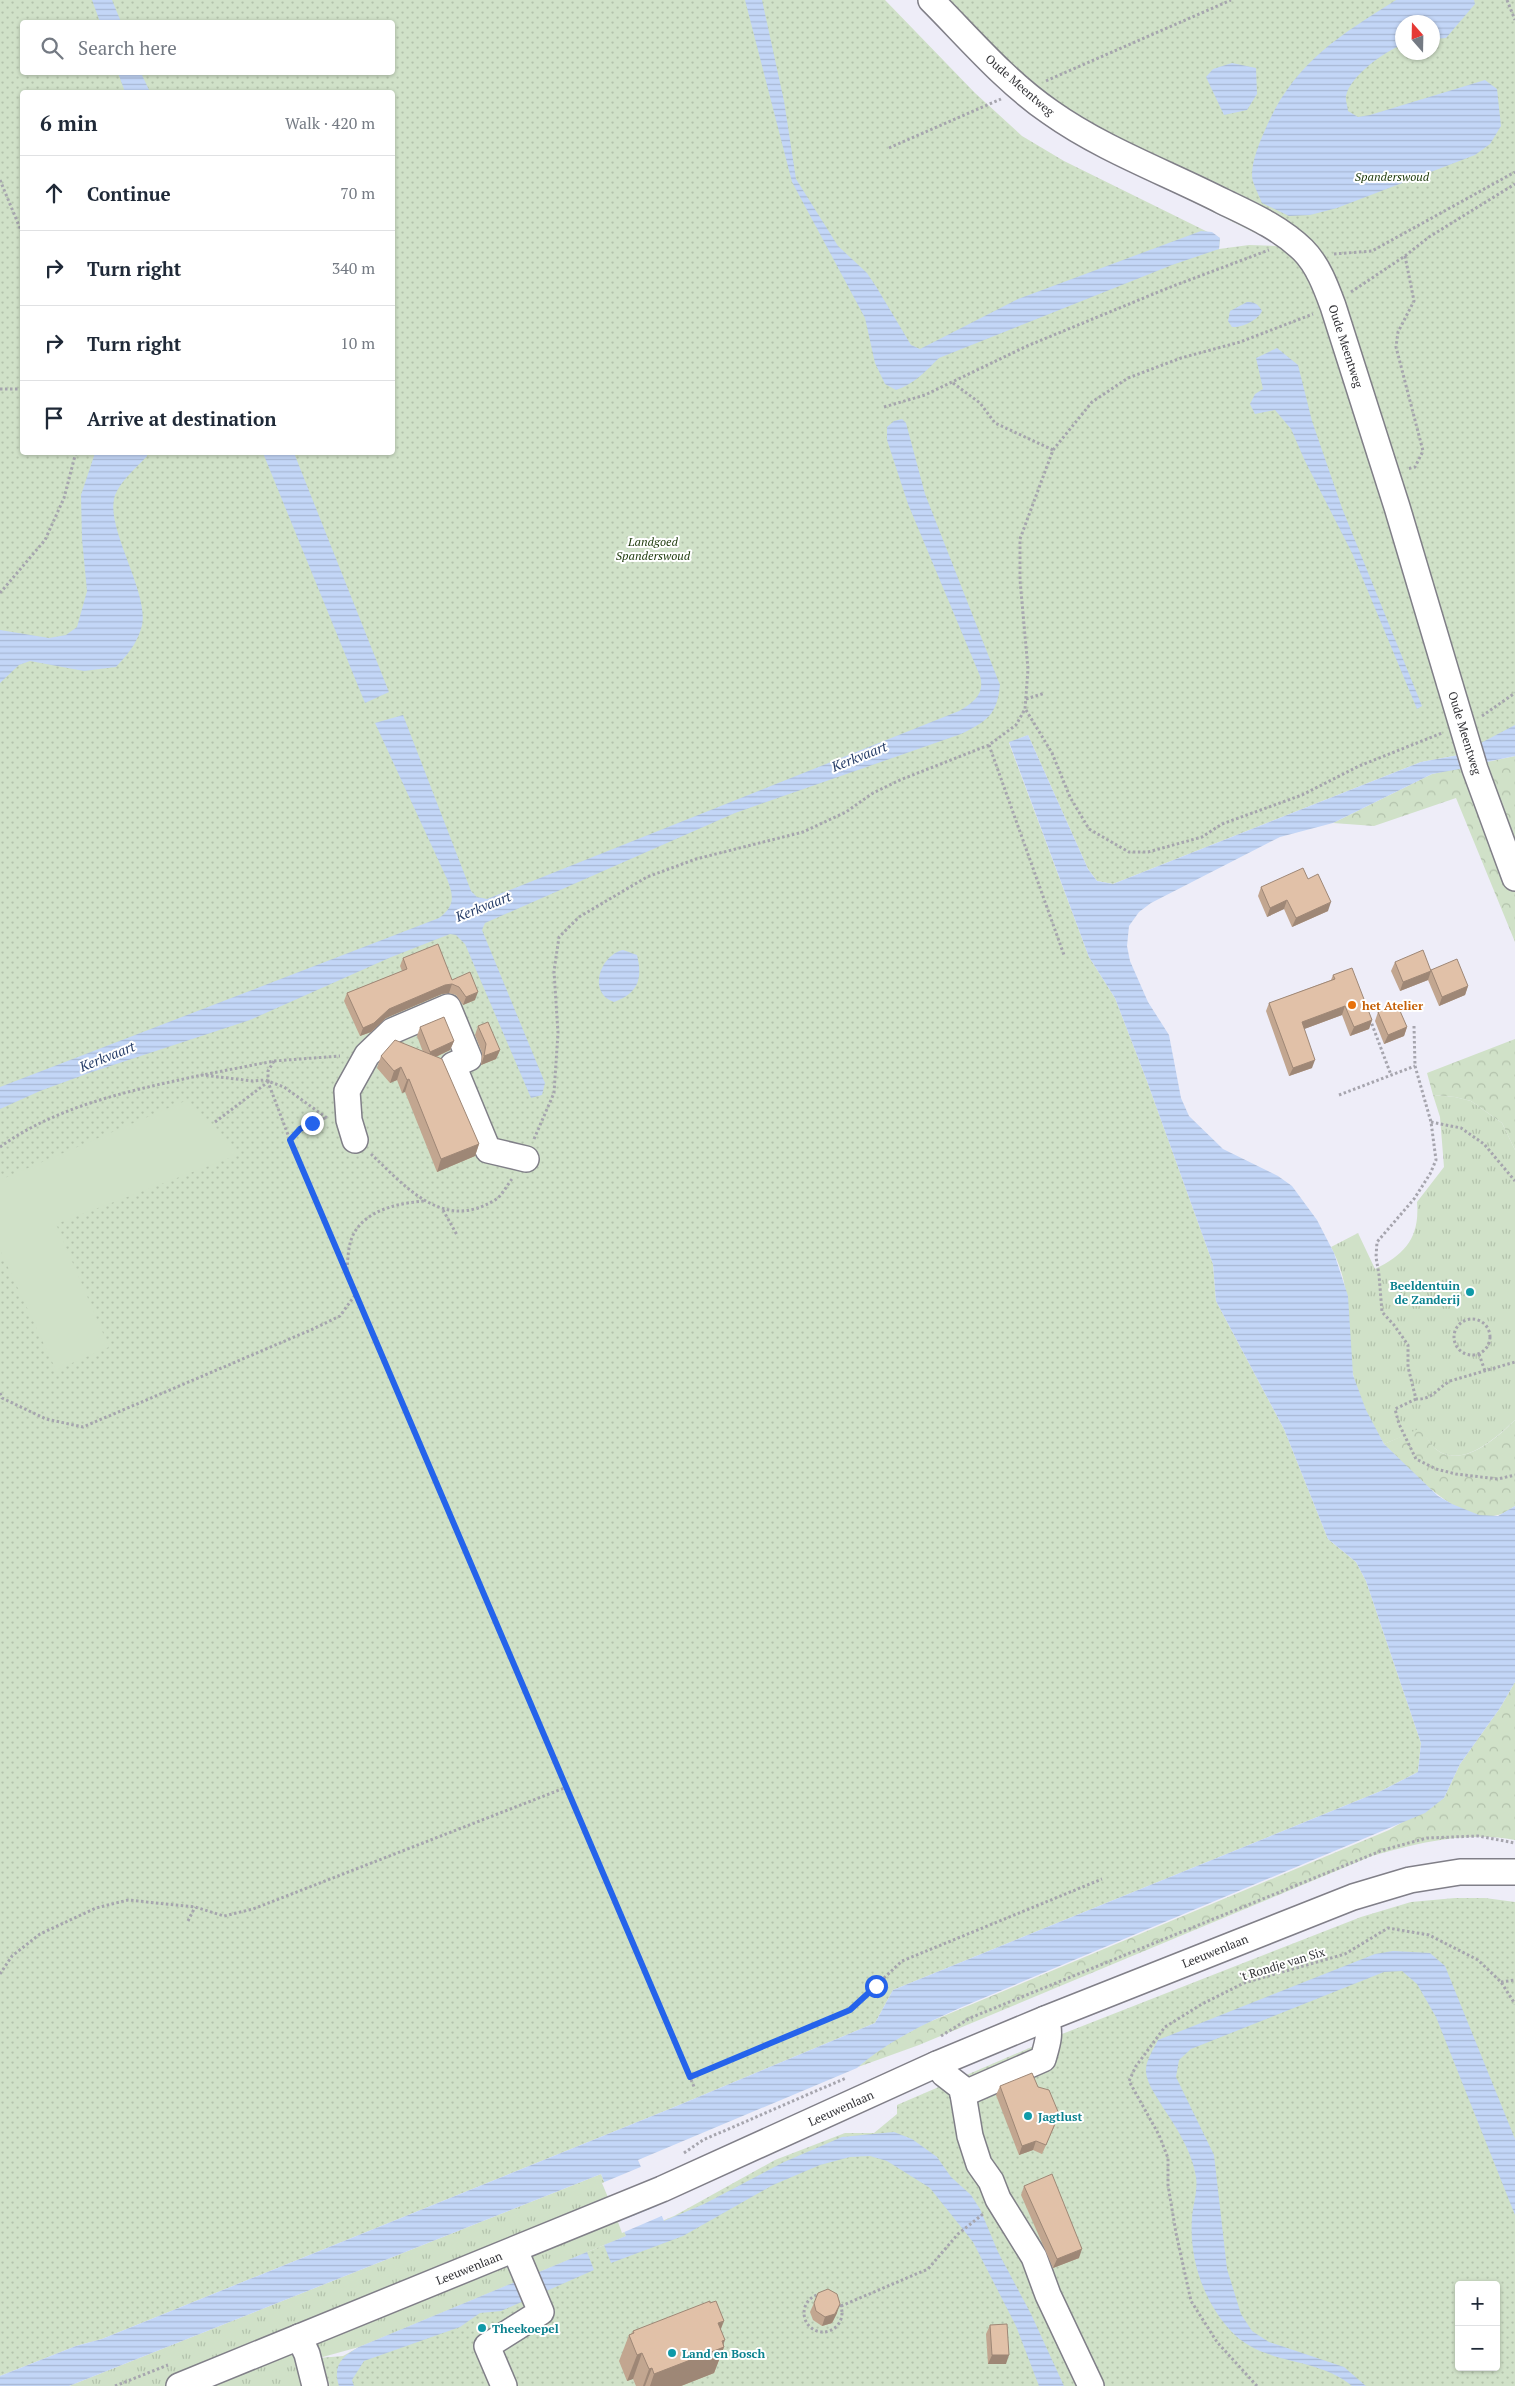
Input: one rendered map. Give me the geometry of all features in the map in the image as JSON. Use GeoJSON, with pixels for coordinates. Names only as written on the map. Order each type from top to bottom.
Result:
{"type":"FeatureCollection","features":[{"type":"Feature","properties":{"kind":"street","name":"Oude Meentweg"},"geometry":{"type":"LineString","coordinates":[[931,0],[1005,74],[1049,112],[1076,129],[1267,222],[1293,242],[1311,260],[1324,282],[1333,306],[1387,476],[1475,769],[1515,878]]}},
{"type":"Feature","properties":{"kind":"street"},"geometry":{"type":"LineString","coordinates":[[356,1140],[349,1120],[347,1091],[367,1055],[392,1031],[448,1007],[469,1058],[453,1065],[488,1150],[526,1159]]}},
{"type":"Feature","properties":{"kind":"street","name":"Leeuwenlaan"},"geometry":{"type":"LineString","coordinates":[[184,2385],[662,2189],[937,2064],[1045,2019],[1353,1897],[1410,1880],[1460,1872],[1515,1872]]}},
{"type":"Feature","properties":{"kind":"street"},"geometry":{"type":"LineString","coordinates":[[963,2094],[1043,2059],[1049,2035],[1049,2027],[1045,2019]]}},
{"type":"Feature","properties":{"kind":"street"},"geometry":{"type":"LineString","coordinates":[[937,2064],[944,2074],[962,2088],[970,2136],[979,2164],[991,2181],[998,2199],[1034,2257],[1048,2295],[1092,2386]]}},
{"type":"Feature","properties":{"kind":"street"},"geometry":{"type":"LineString","coordinates":[[504,2386],[487,2346],[541,2312],[515,2250]]}},
{"type":"Feature","properties":{"kind":"street"},"geometry":{"type":"LineString","coordinates":[[299,2337],[307,2354],[315,2386]]}},
{"type":"Feature","properties":{"kind":"path"},"geometry":{"type":"LineString","coordinates":[[889,148],[1231,0]]}},
{"type":"Feature","properties":{"kind":"path"},"geometry":{"type":"LineString","coordinates":[[1507,0],[1515,20]]}},
{"type":"Feature","properties":{"kind":"path"},"geometry":{"type":"LineString","coordinates":[[1330,253],[1340,255],[1372,251],[1515,172]]}},
{"type":"Feature","properties":{"kind":"path"},"geometry":{"type":"LineString","coordinates":[[0,180],[20,228]]}},
{"type":"Feature","properties":{"kind":"path"},"geometry":{"type":"LineString","coordinates":[[356,1140],[399,1182],[426,1201],[443,1210],[466,1212],[497,1199],[526,1159],[554,1093],[558,1033],[554,971],[559,937],[579,917],[647,877],[696,860],[803,832],[846,812],[873,793],[900,780],[989,745],[1016,725],[1025,709],[1028,669],[1021,589],[1020,539],[1053,450],[1092,402],[1128,378],[1181,358],[1240,342],[1333,306],[1429,237],[1515,184]]}},
{"type":"Feature","properties":{"kind":"path"},"geometry":{"type":"LineString","coordinates":[[884,407],[925,396],[1028,346],[1168,288],[1293,242]]}},
{"type":"Feature","properties":{"kind":"path"},"geometry":{"type":"LineString","coordinates":[[1387,476],[1415,467],[1423,451],[1396,347],[1398,332],[1414,300],[1405,256]]}},
{"type":"Feature","properties":{"kind":"path"},"geometry":{"type":"LineString","coordinates":[[953,383],[980,403],[996,422],[1053,450]]}},
{"type":"Feature","properties":{"kind":"path"},"geometry":{"type":"LineString","coordinates":[[0,389],[20,389]]}},
{"type":"Feature","properties":{"kind":"path"},"geometry":{"type":"LineString","coordinates":[[0,593],[45,540],[64,498],[75,455]]}},
{"type":"Feature","properties":{"kind":"path"},"geometry":{"type":"LineString","coordinates":[[1026,699],[1045,693]]}},
{"type":"Feature","properties":{"kind":"path"},"geometry":{"type":"LineString","coordinates":[[1025,709],[1052,753],[1070,797],[1089,829],[1129,852],[1148,852],[1202,837],[1222,824],[1302,795],[1359,766],[1463,729],[1515,693]]}},
{"type":"Feature","properties":{"kind":"path"},"geometry":{"type":"LineString","coordinates":[[989,745],[1064,955]]}},
{"type":"Feature","properties":{"kind":"path"},"geometry":{"type":"LineString","coordinates":[[1368,1014],[1391,1074]]}},
{"type":"Feature","properties":{"kind":"path"},"geometry":{"type":"LineString","coordinates":[[1414,1026],[1414,1066],[1431,1122],[1436,1160],[1430,1174],[1414,1199],[1377,1242],[1376,1257],[1382,1312],[1408,1345],[1408,1367],[1416,1399]]}},
{"type":"Feature","properties":{"kind":"path"},"geometry":{"type":"LineString","coordinates":[[0,1147],[13,1137],[57,1116],[122,1093],[274,1061],[367,1055]]}},
{"type":"Feature","properties":{"kind":"path"},"geometry":{"type":"LineString","coordinates":[[274,1061],[268,1071],[268,1082],[290,1140],[694,2088]]}},
{"type":"Feature","properties":{"kind":"path"},"geometry":{"type":"LineString","coordinates":[[1339,1095],[1414,1066]]}},
{"type":"Feature","properties":{"kind":"path"},"geometry":{"type":"LineString","coordinates":[[202,1075],[268,1082],[284,1087],[327,1118],[300,1129],[290,1140]]}},
{"type":"Feature","properties":{"kind":"path"},"geometry":{"type":"LineString","coordinates":[[215,1122],[268,1082]]}},
{"type":"Feature","properties":{"kind":"path"},"geometry":{"type":"LineString","coordinates":[[1431,1122],[1461,1128],[1484,1144],[1515,1181]]}},
{"type":"Feature","properties":{"kind":"path"},"geometry":{"type":"LineString","coordinates":[[347,1270],[350,1245],[354,1233],[368,1219],[401,1203],[426,1201]]}},
{"type":"Feature","properties":{"kind":"path"},"geometry":{"type":"LineString","coordinates":[[443,1210],[457,1235]]}},
{"type":"Feature","properties":{"kind":"path"},"geometry":{"type":"LineString","coordinates":[[0,1393],[2,1398],[46,1419],[83,1427],[340,1316],[356,1294]]}},
{"type":"Feature","properties":{"kind":"path"},"geometry":{"type":"LineString","coordinates":[[1474,1319],[1483,1322],[1489,1329],[1490,1339],[1487,1348],[1480,1354],[1470,1355],[1461,1352],[1455,1345],[1454,1335],[1457,1326],[1464,1320],[1474,1319]]}},
{"type":"Feature","properties":{"kind":"path"},"geometry":{"type":"LineString","coordinates":[[1480,1354],[1485,1371]]}},
{"type":"Feature","properties":{"kind":"path"},"geometry":{"type":"LineString","coordinates":[[1515,1362],[1450,1381],[1440,1386],[1436,1393],[1425,1400],[1416,1399],[1395,1409],[1399,1424],[1416,1459],[1436,1469],[1456,1474],[1498,1479],[1515,1475]]}},
{"type":"Feature","properties":{"kind":"path"},"geometry":{"type":"LineString","coordinates":[[0,1974],[12,1956],[40,1934],[96,1908],[128,1900],[196,1907],[224,1916],[253,1909],[567,1787]]}},
{"type":"Feature","properties":{"kind":"path"},"geometry":{"type":"LineString","coordinates":[[690,2077],[850,2010],[902,1961],[1102,1879]]}},
{"type":"Feature","properties":{"kind":"path"},"geometry":{"type":"LineString","coordinates":[[188,1921],[196,1907]]}},
{"type":"Feature","properties":{"kind":"path","name":"'t Rondje van Six"},"geometry":{"type":"LineString","coordinates":[[1257,2386],[1217,2342],[1191,2301],[1168,2185],[1168,2158],[1159,2134],[1130,2081],[1136,2066],[1165,2027],[1202,2004],[1244,1983],[1345,1954],[1388,1928],[1429,1935],[1478,1960],[1501,1982],[1515,2004]]}},
{"type":"Feature","properties":{"kind":"path"},"geometry":{"type":"LineString","coordinates":[[1501,1982],[1515,1980]]}},
{"type":"Feature","properties":{"kind":"path"},"geometry":{"type":"LineString","coordinates":[[841,2306],[928,2269],[958,2234],[985,2213]]}},
{"type":"Feature","properties":{"kind":"path"},"geometry":{"type":"LineString","coordinates":[[817,2294],[832,2295],[841,2306],[842,2320],[838,2326],[826,2333],[812,2329],[804,2317],[806,2303],[817,2294]]}},
{"type":"Feature","properties":{"kind":"green space"},"geometry":{"type":"Polygon","coordinates":[[[0,0],[885,0],[975,93],[1022,136],[1064,161],[1220,238],[1219,249],[1249,245],[1281,246],[1127,169],[991,75],[917,0],[1515,0],[1515,752],[1459,755],[1421,762],[1113,884],[1097,881],[1088,869],[1028,735],[1009,743],[1089,957],[1115,998],[1147,1081],[1213,1264],[1216,1301],[1284,1429],[1328,1539],[1356,1562],[1366,1581],[1421,1743],[1418,1772],[1381,1791],[893,1990],[875,2023],[672,2108],[102,2339],[76,2346],[0,2376],[0,0]]]}},
{"type":"Feature","properties":{"kind":"green space"},"geometry":{"type":"Polygon","coordinates":[[[1515,756],[1515,942],[1456,798],[1374,826],[1333,823],[1432,774],[1515,756]]]}},
{"type":"Feature","properties":{"kind":"green space"},"geometry":{"type":"Polygon","coordinates":[[[1515,1039],[1515,1150],[1502,1123],[1471,1101],[1433,1095],[1427,1073],[1515,1039]]]}},
{"type":"Feature","properties":{"kind":"green space"},"geometry":{"type":"Polygon","coordinates":[[[1433,1095],[1471,1101],[1502,1123],[1515,1150],[1515,1420],[1489,1442],[1458,1456],[1447,1455],[1437,1450],[1421,1429],[1384,1444],[1365,1410],[1355,1383],[1346,1296],[1339,1264],[1331,1247],[1358,1233],[1375,1269],[1395,1257],[1408,1243],[1416,1226],[1417,1202],[1444,1167],[1440,1117],[1433,1095]]]}},
{"type":"Feature","properties":{"kind":"green space"},"geometry":{"type":"Polygon","coordinates":[[[185,1101],[240,1154],[56,1224],[109,1347],[56,1370],[0,1250],[0,1180],[185,1101]]]}},
{"type":"Feature","properties":{"kind":"green space"},"geometry":{"type":"Polygon","coordinates":[[[1515,1420],[1515,1506],[1505,1513],[1498,1515],[1483,1516],[1467,1512],[1451,1504],[1420,1480],[1384,1444],[1421,1428],[1437,1450],[1447,1455],[1458,1456],[1469,1453],[1490,1442],[1515,1420]]]}},
{"type":"Feature","properties":{"kind":"green space"},"geometry":{"type":"Polygon","coordinates":[[[1515,1682],[1515,1840],[1479,1837],[1443,1840],[1372,1856],[919,2045],[858,2067],[876,2051],[922,2025],[1389,1830],[1444,1798],[1460,1764],[1500,1708],[1515,1682]]]}},
{"type":"Feature","properties":{"kind":"green space","name":"Jagtlust"},"geometry":{"type":"Polygon","coordinates":[[[1455,1898],[1485,1898],[1515,1902],[1515,2386],[330,2386],[319,2358],[343,2356],[359,2347],[674,2216],[775,2160],[845,2133],[874,2133],[897,2114],[897,2105],[1057,2036],[1361,1917],[1411,1902],[1455,1898]]]}},
{"type":"Feature","properties":{"kind":"green space"},"geometry":{"type":"Polygon","coordinates":[[[601,2174],[626,2236],[359,2347],[319,2358],[330,2386],[69,2386],[601,2174]]]}},
{"type":"Feature","properties":{"kind":"water"},"geometry":{"type":"Polygon","coordinates":[[[92,0],[112,0],[120,20],[99,20],[92,0]]]}},
{"type":"Feature","properties":{"kind":"water"},"geometry":{"type":"Polygon","coordinates":[[[745,0],[762,0],[784,101],[796,179],[838,246],[867,273],[911,345],[920,349],[1018,299],[1201,231],[1212,232],[1220,238],[1219,249],[1172,265],[939,358],[914,381],[896,390],[885,384],[875,363],[865,318],[792,182],[745,0]]]}},
{"type":"Feature","properties":{"kind":"water"},"geometry":{"type":"Polygon","coordinates":[[[1396,0],[1474,0],[1475,4],[1446,38],[1440,38],[1440,15],[1395,15],[1395,48],[1369,65],[1354,80],[1346,96],[1348,111],[1358,117],[1370,115],[1485,80],[1497,89],[1501,126],[1490,144],[1475,155],[1337,208],[1310,215],[1289,216],[1262,203],[1252,178],[1256,152],[1276,107],[1289,87],[1319,54],[1396,0]]]}},
{"type":"Feature","properties":{"kind":"water"},"geometry":{"type":"Polygon","coordinates":[[[1232,63],[1256,68],[1257,94],[1247,110],[1224,115],[1206,77],[1213,69],[1232,63]]]}},
{"type":"Feature","properties":{"kind":"water"},"geometry":{"type":"Polygon","coordinates":[[[119,75],[142,75],[149,90],[124,90],[119,75]]]}},
{"type":"Feature","properties":{"kind":"water"},"geometry":{"type":"Polygon","coordinates":[[[1247,302],[1256,304],[1262,311],[1249,323],[1232,327],[1228,321],[1230,311],[1247,302]]]}},
{"type":"Feature","properties":{"kind":"water"},"geometry":{"type":"Polygon","coordinates":[[[1277,348],[1298,365],[1312,421],[1342,508],[1422,706],[1417,709],[1352,553],[1305,461],[1291,429],[1275,410],[1255,414],[1250,404],[1255,394],[1263,389],[1256,358],[1277,348]]]}},
{"type":"Feature","properties":{"kind":"water","name":"Kerkvaart"},"geometry":{"type":"Polygon","coordinates":[[[902,419],[906,423],[925,494],[1000,685],[999,695],[993,710],[984,721],[961,734],[735,813],[485,923],[482,930],[545,1083],[542,1095],[531,1098],[465,944],[456,935],[450,934],[389,958],[250,1020],[89,1073],[40,1091],[0,1109],[0,1087],[439,918],[444,914],[452,900],[447,879],[375,723],[403,715],[471,891],[477,897],[487,899],[959,711],[974,701],[980,693],[980,676],[908,504],[887,440],[887,427],[894,421],[902,419]]]}},
{"type":"Feature","properties":{"kind":"water"},"geometry":{"type":"Polygon","coordinates":[[[94,455],[147,455],[120,486],[113,504],[115,521],[140,597],[143,614],[137,640],[116,667],[84,671],[30,661],[19,665],[0,683],[0,630],[49,638],[66,635],[77,627],[87,591],[82,539],[81,495],[94,455]]]}},
{"type":"Feature","properties":{"kind":"water"},"geometry":{"type":"Polygon","coordinates":[[[264,455],[295,455],[389,692],[365,703],[264,455]]]}},
{"type":"Feature","properties":{"kind":"water"},"geometry":{"type":"Polygon","coordinates":[[[1515,725],[1515,756],[1481,763],[1477,745],[1515,725]]]}},
{"type":"Feature","properties":{"kind":"water"},"geometry":{"type":"Polygon","coordinates":[[[1028,735],[1088,869],[1097,881],[1113,884],[1421,762],[1459,755],[1465,768],[1432,774],[1333,823],[1280,837],[1151,903],[1139,912],[1129,926],[1127,946],[1130,961],[1148,1002],[1169,1035],[1181,1098],[1189,1116],[1223,1149],[1278,1176],[1292,1186],[1317,1220],[1334,1253],[1348,1296],[1353,1375],[1366,1410],[1384,1444],[1438,1496],[1452,1504],[1479,1515],[1498,1516],[1515,1506],[1515,1682],[1500,1708],[1460,1764],[1444,1798],[1425,1813],[962,2007],[894,2041],[857,2068],[638,2160],[664,2221],[704,2204],[784,2162],[842,2137],[894,2132],[912,2139],[937,2157],[951,2177],[971,2195],[980,2209],[998,2252],[1031,2314],[1064,2386],[1039,2386],[1016,2326],[973,2242],[930,2188],[887,2161],[870,2156],[850,2157],[820,2165],[773,2185],[683,2236],[611,2263],[604,2245],[626,2236],[601,2174],[69,2386],[0,2386],[0,2376],[76,2346],[102,2339],[672,2108],[875,2023],[893,1990],[1381,1791],[1418,1772],[1421,1743],[1366,1581],[1356,1562],[1328,1539],[1284,1429],[1216,1301],[1213,1264],[1147,1081],[1115,998],[1089,957],[1009,742],[1028,735]]]}},
{"type":"Feature","properties":{"kind":"water"},"geometry":{"type":"Polygon","coordinates":[[[623,950],[637,955],[639,978],[629,994],[614,1002],[601,991],[599,983],[600,974],[608,959],[615,953],[623,950]]]}},
{"type":"Feature","properties":{"kind":"water"},"geometry":{"type":"Polygon","coordinates":[[[1393,1951],[1430,1953],[1445,1966],[1515,2139],[1515,2215],[1436,2017],[1417,1984],[1402,1971],[1384,1972],[1191,2049],[1179,2060],[1176,2077],[1214,2155],[1227,2269],[1241,2314],[1252,2331],[1269,2342],[1344,2367],[1366,2386],[1352,2386],[1338,2376],[1322,2369],[1258,2350],[1243,2342],[1220,2318],[1205,2292],[1193,2248],[1192,2218],[1196,2192],[1194,2167],[1183,2140],[1150,2085],[1146,2068],[1148,2059],[1158,2040],[1375,1954],[1393,1951]]]}},
{"type":"Feature","properties":{"kind":"water"},"geometry":{"type":"Polygon","coordinates":[[[587,2252],[594,2270],[501,2311],[480,2313],[460,2327],[364,2361],[352,2380],[354,2386],[339,2386],[337,2372],[340,2362],[359,2347],[587,2252]]]}},
{"type":"Feature","properties":{"kind":"pier"},"geometry":{"type":"Polygon","coordinates":[[[643,2166],[658,2202],[617,2219],[602,2183],[643,2166]]]}},
{"type":"Feature","properties":{"kind":"pier"},"geometry":{"type":"Polygon","coordinates":[[[660,2205],[664,2215],[622,2233],[618,2222],[660,2205]]]}},
{"type":"Feature","properties":{"kind":"building"},"geometry":{"type":"Polygon","coordinates":[[[1303,868],[1308,879],[1318,874],[1331,902],[1296,918],[1287,900],[1270,908],[1261,887],[1303,868]]]}},
{"type":"Feature","properties":{"kind":"building"},"geometry":{"type":"Polygon","coordinates":[[[438,944],[452,980],[470,972],[478,992],[466,997],[459,987],[452,984],[445,985],[389,1009],[374,1023],[363,1028],[347,993],[407,969],[403,958],[438,944]]]}},
{"type":"Feature","properties":{"kind":"building"},"geometry":{"type":"Polygon","coordinates":[[[1423,950],[1431,971],[1403,982],[1395,962],[1423,950]]]}},
{"type":"Feature","properties":{"kind":"building"},"geometry":{"type":"Polygon","coordinates":[[[1457,959],[1468,986],[1442,997],[1431,970],[1457,959]]]}},
{"type":"Feature","properties":{"kind":"building"},"geometry":{"type":"Polygon","coordinates":[[[1352,968],[1372,1020],[1354,1027],[1345,1006],[1302,1022],[1315,1060],[1293,1068],[1269,1003],[1335,979],[1333,975],[1352,968]]]}},
{"type":"Feature","properties":{"kind":"building"},"geometry":{"type":"Polygon","coordinates":[[[1397,1004],[1407,1027],[1388,1035],[1378,1012],[1397,1004]]]}},
{"type":"Feature","properties":{"kind":"building"},"geometry":{"type":"Polygon","coordinates":[[[444,1017],[454,1041],[430,1052],[420,1027],[444,1017]]]}},
{"type":"Feature","properties":{"kind":"building"},"geometry":{"type":"Polygon","coordinates":[[[488,1022],[500,1050],[484,1056],[486,1044],[478,1026],[488,1022]]]}},
{"type":"Feature","properties":{"kind":"building"},"geometry":{"type":"Polygon","coordinates":[[[395,1040],[442,1059],[479,1144],[441,1159],[409,1079],[407,1080],[401,1067],[394,1071],[381,1056],[395,1040]]]}},
{"type":"Feature","properties":{"kind":"building","name":"Jagtlust"},"geometry":{"type":"Polygon","coordinates":[[[1032,2073],[1038,2087],[1049,2090],[1059,2114],[1046,2145],[1036,2141],[1022,2146],[1000,2086],[1032,2073]]]}},
{"type":"Feature","properties":{"kind":"building"},"geometry":{"type":"Polygon","coordinates":[[[1052,2174],[1082,2249],[1057,2259],[1024,2186],[1052,2174]]]}},
{"type":"Feature","properties":{"kind":"building"},"geometry":{"type":"Polygon","coordinates":[[[828,2289],[837,2294],[840,2304],[835,2314],[825,2317],[816,2311],[814,2303],[818,2293],[828,2289]]]}},
{"type":"Feature","properties":{"kind":"building"},"geometry":{"type":"Polygon","coordinates":[[[710,2301],[710,2303],[716,2301],[724,2321],[718,2323],[725,2340],[722,2341],[724,2347],[654,2374],[652,2368],[649,2369],[642,2353],[637,2355],[629,2335],[634,2333],[633,2331],[710,2301]]]}},
{"type":"Feature","properties":{"kind":"building"},"geometry":{"type":"Polygon","coordinates":[[[1007,2324],[1009,2355],[992,2355],[990,2325],[1007,2324]]]}},
{"type":"Feature","properties":{"kind":"place","name":"het Atelier"},"geometry":{"type":"Point","coordinates":[1352,1005]}},
{"type":"Feature","properties":{"kind":"place","name":"Beeldentuin de Zanderij"},"geometry":{"type":"Point","coordinates":[1470,1292]}},
{"type":"Feature","properties":{"kind":"place","name":"Jagtlust"},"geometry":{"type":"Point","coordinates":[1028,2116]}},
{"type":"Feature","properties":{"kind":"place","name":"Theekoepel"},"geometry":{"type":"Point","coordinates":[482,2328]}},
{"type":"Feature","properties":{"kind":"place","name":"Land en Bosch"},"geometry":{"type":"Point","coordinates":[672,2353]}},
{"type":"Feature","properties":{"kind":"route"},"geometry":{"type":"LineString","coordinates":[[312,1123],[300,1129],[290,1140],[421,1442],[690,2077],[850,2010],[876,1986]]}},
{"type":"Feature","properties":{"kind":"park label","name":"Spanderswoud"},"geometry":{"type":"Point","coordinates":[1392,176]}},
{"type":"Feature","properties":{"kind":"park label","name":"Landgoed Spanderswoud"},"geometry":{"type":"Point","coordinates":[653,548]}}]}
